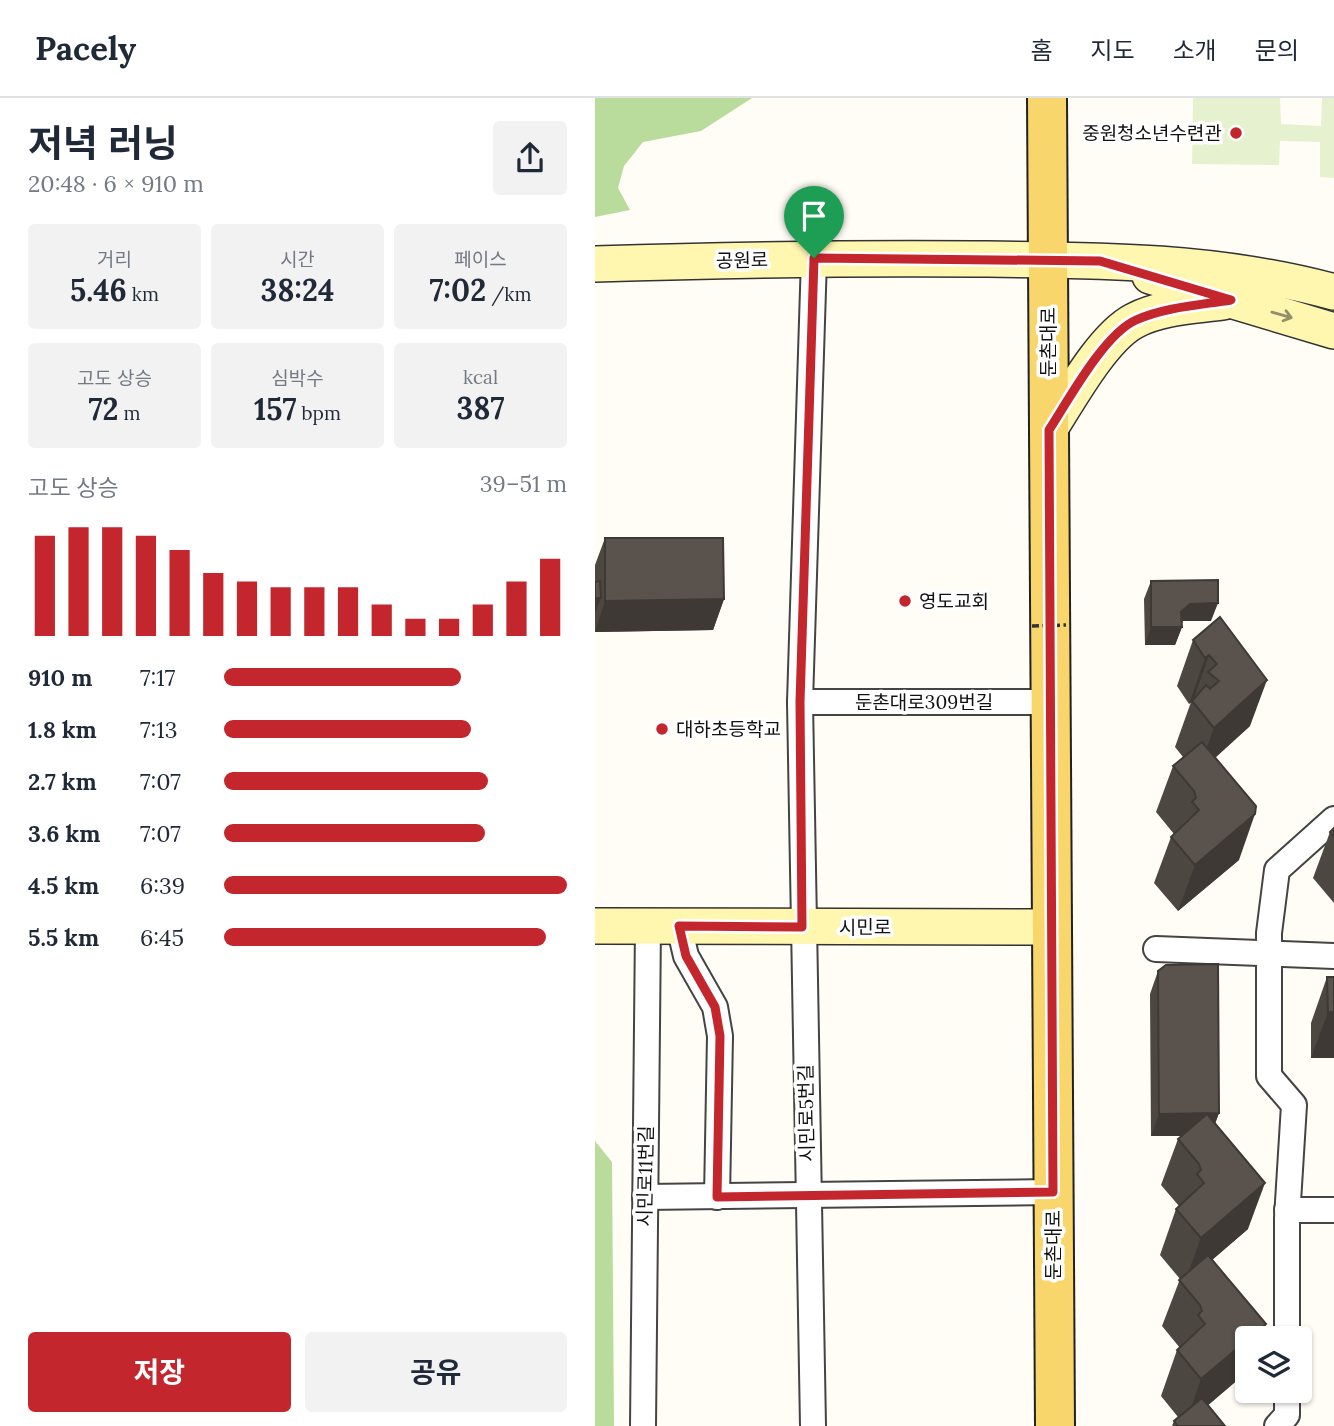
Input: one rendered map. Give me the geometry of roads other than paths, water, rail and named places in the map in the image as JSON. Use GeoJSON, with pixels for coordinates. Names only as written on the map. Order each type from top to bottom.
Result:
{"type":"FeatureCollection","features":[{"type":"Feature","properties":{"kind":"main road","name":"둔촌대로"},"geometry":{"type":"LineString","coordinates":[[1047,98],[1055,1426]]}},
{"type":"Feature","properties":{"kind":"main road","name":"공원로"},"geometry":{"type":"LineString","coordinates":[[595,264],[814,258],[1048,259],[1200,265],[1334,292]]}},
{"type":"Feature","properties":{"kind":"main road","name":"공원로"},"geometry":{"type":"LineString","coordinates":[[1100,261],[1334,331]]}},
{"type":"Feature","properties":{"kind":"main road"},"geometry":{"type":"LineString","coordinates":[[1049,430],[1095,358],[1132,321],[1159,312],[1231,300]]}},
{"type":"Feature","properties":{"kind":"main road","name":"시민로"},"geometry":{"type":"LineString","coordinates":[[595,926],[1050,927]]}},
{"type":"Feature","properties":{"kind":"street","name":"시민로5번길"},"geometry":{"type":"LineString","coordinates":[[813,1426],[800,702],[814,258]]}},
{"type":"Feature","properties":{"kind":"street","name":"둔촌대로309번길"},"geometry":{"type":"LineString","coordinates":[[800,702],[1049,702]]}},
{"type":"Feature","properties":{"kind":"street"},"geometry":{"type":"LineString","coordinates":[[1287,1326],[1287,1210],[1294,1105],[1269,1076],[1269,953],[1277,870],[1334,819]]}},
{"type":"Feature","properties":{"kind":"street"},"geometry":{"type":"LineString","coordinates":[[663,926],[686,956],[715,1007],[720,1036],[717,1197]]}},
{"type":"Feature","properties":{"kind":"street","name":"시민로11번길"},"geometry":{"type":"LineString","coordinates":[[643,1426],[645,1197],[663,926]]}},
{"type":"Feature","properties":{"kind":"street"},"geometry":{"type":"LineString","coordinates":[[1156,949],[1334,956]]}},
{"type":"Feature","properties":{"kind":"street"},"geometry":{"type":"LineString","coordinates":[[645,1197],[1053,1192]]}},
{"type":"Feature","properties":{"kind":"street"},"geometry":{"type":"LineString","coordinates":[[1287,1210],[1334,1210]]}},
{"type":"Feature","properties":{"kind":"street"},"geometry":{"type":"LineString","coordinates":[[1277,1426],[1287,1415],[1287,1403]]}},
{"type":"Feature","properties":{"kind":"place","name":"중원청소년수련관"},"geometry":{"type":"Point","coordinates":[1236,133]}},
{"type":"Feature","properties":{"kind":"place","name":"영도교회"},"geometry":{"type":"Point","coordinates":[905,601]}},
{"type":"Feature","properties":{"kind":"place","name":"대하초등학교"},"geometry":{"type":"Point","coordinates":[662,729]}}]}
